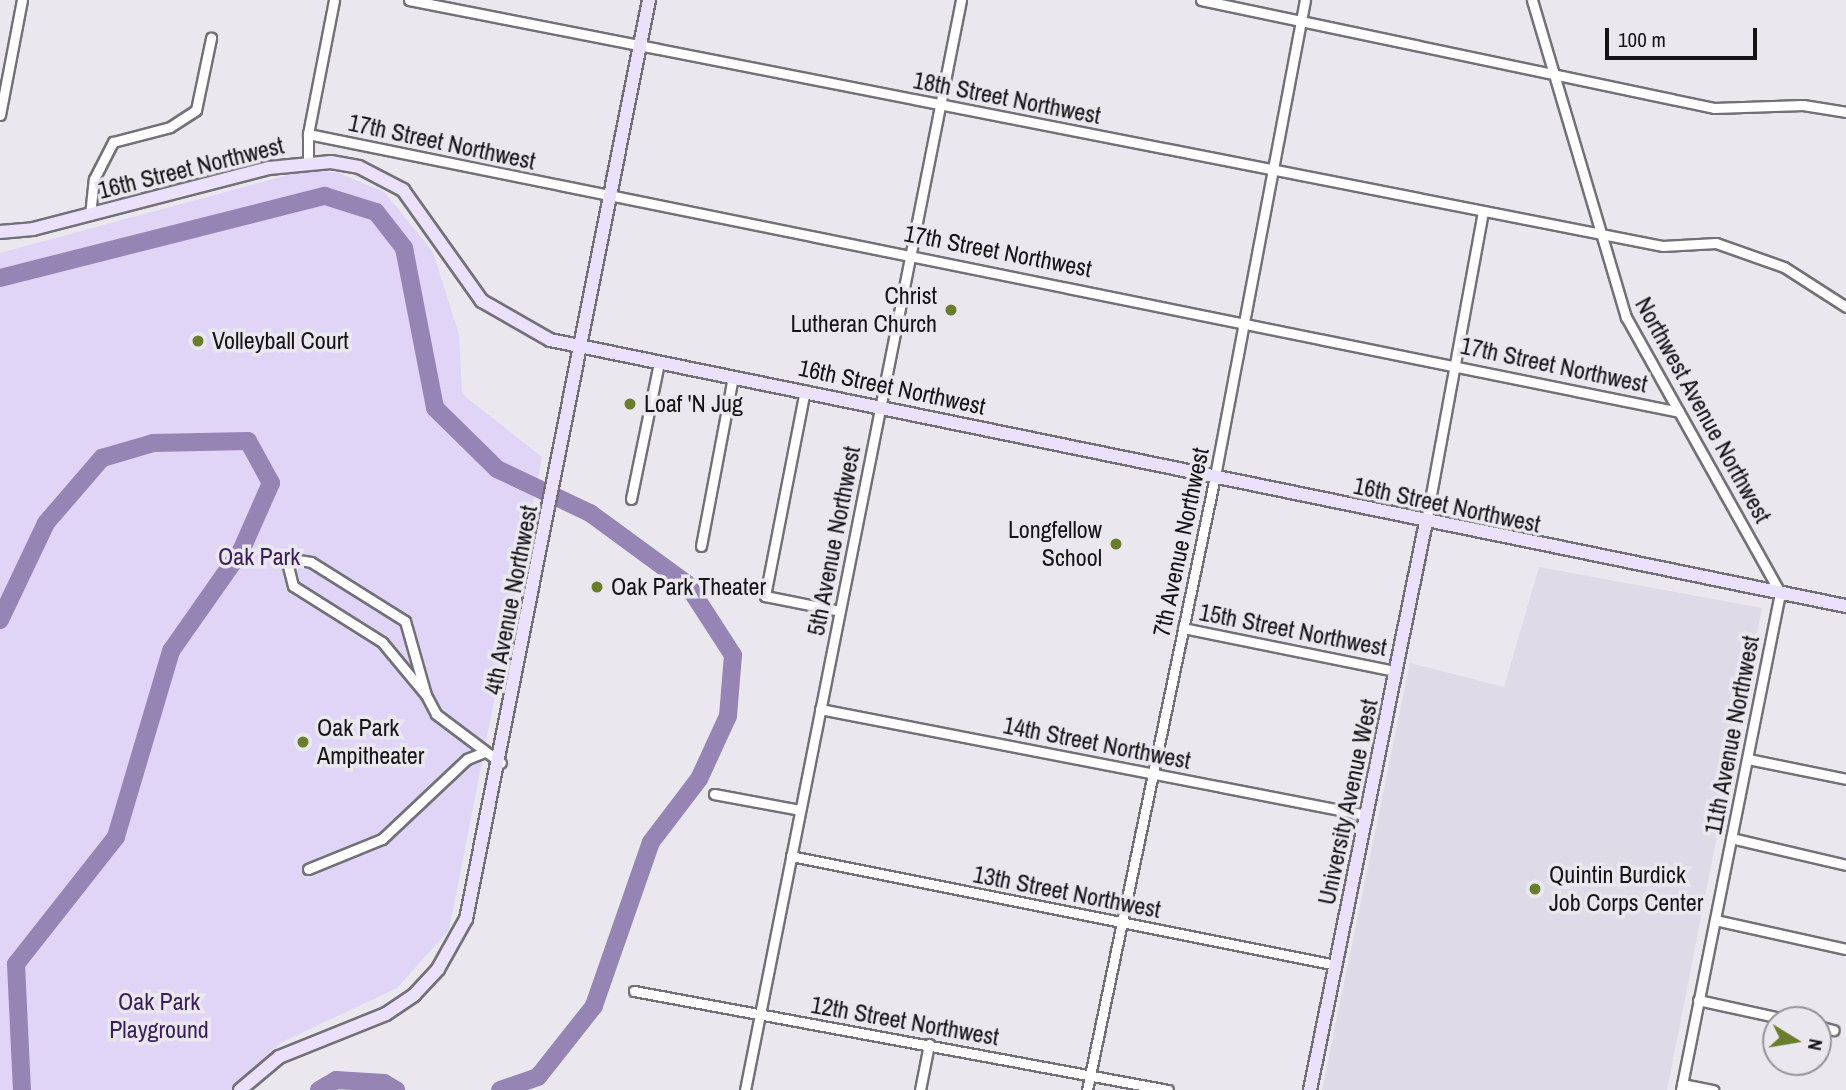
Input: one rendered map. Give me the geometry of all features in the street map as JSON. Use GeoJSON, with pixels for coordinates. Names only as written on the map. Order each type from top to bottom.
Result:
{"type":"FeatureCollection","features":[{"type":"Feature","properties":{"kind":"street"},"geometry":{"type":"LineString","coordinates":[[0,116],[22,0]]}},
{"type":"Feature","properties":{"kind":"street"},"geometry":{"type":"LineString","coordinates":[[308,162],[308,134],[334,0]]}},
{"type":"Feature","properties":{"kind":"street","name":"18th Street Northwest"},"geometry":{"type":"LineString","coordinates":[[409,0],[1663,246],[1716,243],[1784,267],[1846,307]]}},
{"type":"Feature","properties":{"kind":"street","name":"4th Avenue Northwest"},"geometry":{"type":"LineString","coordinates":[[240,1090],[279,1057],[386,1014],[439,969],[466,919],[550,511],[649,0]]}},
{"type":"Feature","properties":{"kind":"street","name":"5th Avenue Northwest"},"geometry":{"type":"LineString","coordinates":[[744,1090],[961,0]]}},
{"type":"Feature","properties":{"kind":"street"},"geometry":{"type":"LineString","coordinates":[[1201,0],[1714,108],[1803,105],[1846,112]]}},
{"type":"Feature","properties":{"kind":"street","name":"7th Avenue Northwest"},"geometry":{"type":"LineString","coordinates":[[1087,1090],[1215,476],[1305,0]]}},
{"type":"Feature","properties":{"kind":"street","name":"Northwest Avenue Northwest"},"geometry":{"type":"LineString","coordinates":[[1532,0],[1598,232],[1626,317],[1780,593]]}},
{"type":"Feature","properties":{"kind":"street"},"geometry":{"type":"LineString","coordinates":[[90,215],[94,179],[113,142],[170,127],[196,110],[211,38]]}},
{"type":"Feature","properties":{"kind":"street","name":"17th Street Northwest"},"geometry":{"type":"LineString","coordinates":[[308,134],[1245,320],[1679,412]]}},
{"type":"Feature","properties":{"kind":"street","name":"16th Street Northwest"},"geometry":{"type":"LineString","coordinates":[[0,232],[90,215],[308,162],[359,167],[403,190],[482,301],[524,330],[582,349],[881,405],[1426,522],[1846,606]]}},
{"type":"Feature","properties":{"kind":"street"},"geometry":{"type":"LineString","coordinates":[[1426,522],[1483,212]]}},
{"type":"Feature","properties":{"kind":"street"},"geometry":{"type":"LineString","coordinates":[[631,499],[659,362]]}},
{"type":"Feature","properties":{"kind":"street"},"geometry":{"type":"LineString","coordinates":[[701,546],[733,376]]}},
{"type":"Feature","properties":{"kind":"street"},"geometry":{"type":"LineString","coordinates":[[805,390],[765,596],[840,611]]}},
{"type":"Feature","properties":{"kind":"street","name":"University Avenue West"},"geometry":{"type":"LineString","coordinates":[[1310,1090],[1426,522]]}},
{"type":"Feature","properties":{"kind":"street"},"geometry":{"type":"LineString","coordinates":[[426,695],[382,642],[293,586],[285,558],[312,562],[405,621],[426,695],[436,714],[500,762]]}},
{"type":"Feature","properties":{"kind":"street","name":"11th Avenue Northwest"},"geometry":{"type":"LineString","coordinates":[[1682,1087],[1780,593]]}},
{"type":"Feature","properties":{"kind":"street","name":"15th Street Northwest"},"geometry":{"type":"LineString","coordinates":[[1183,628],[1395,671]]}},
{"type":"Feature","properties":{"kind":"street","name":"14th Street Northwest"},"geometry":{"type":"LineString","coordinates":[[820,709],[1366,815]]}},
{"type":"Feature","properties":{"kind":"street"},"geometry":{"type":"LineString","coordinates":[[308,869],[382,839],[467,759],[484,752]]}},
{"type":"Feature","properties":{"kind":"street"},"geometry":{"type":"LineString","coordinates":[[1748,759],[1846,779]]}},
{"type":"Feature","properties":{"kind":"street"},"geometry":{"type":"LineString","coordinates":[[714,794],[800,810]]}},
{"type":"Feature","properties":{"kind":"street"},"geometry":{"type":"LineString","coordinates":[[1731,838],[1846,865]]}},
{"type":"Feature","properties":{"kind":"street","name":"13th Street Northwest"},"geometry":{"type":"LineString","coordinates":[[791,856],[1336,965]]}},
{"type":"Feature","properties":{"kind":"street"},"geometry":{"type":"LineString","coordinates":[[1714,920],[1846,949]]}},
{"type":"Feature","properties":{"kind":"street","name":"12th Street Northwest"},"geometry":{"type":"LineString","coordinates":[[634,991],[1168,1090]]}},
{"type":"Feature","properties":{"kind":"street"},"geometry":{"type":"LineString","coordinates":[[1699,1000],[1762,1014]]}},
{"type":"Feature","properties":{"kind":"street"},"geometry":{"type":"LineString","coordinates":[[920,1090],[929,1045]]}},
{"type":"Feature","properties":{"kind":"street"},"geometry":{"type":"LineString","coordinates":[[1682,1087],[1713,1090]]}},
{"type":"Feature","properties":{"kind":"shaded area","name":"Quintin Burdick Job Corps Center"},"geometry":{"type":"Polygon","coordinates":[[[1539,567],[1762,608],[1667,1090],[1322,1090],[1410,663],[1504,687],[1539,567]]]}},
{"type":"Feature","properties":{"kind":"green space","name":"Oak Park"},"geometry":{"type":"Polygon","coordinates":[[[310,169],[339,173],[384,192],[433,252],[459,335],[462,394],[542,457],[449,930],[397,988],[280,1043],[234,1090],[0,1090],[0,253],[310,169]]]}},
{"type":"Feature","properties":{"kind":"waterway"},"geometry":{"type":"LineString","coordinates":[[0,278],[325,196],[376,212],[404,248],[435,408],[497,469],[590,513],[687,584],[733,655],[728,716],[699,779],[651,842],[594,1006],[538,1077],[500,1090]]}},
{"type":"Feature","properties":{"kind":"waterway"},"geometry":{"type":"LineString","coordinates":[[0,620],[46,523],[102,458],[153,443],[248,441],[271,483],[241,551],[171,651],[116,837],[16,964],[22,1090]]}},
{"type":"Feature","properties":{"kind":"waterway"},"geometry":{"type":"LineString","coordinates":[[319,1090],[336,1080],[384,1083],[396,1090]]}},
{"type":"Feature","properties":{"kind":"place","name":"Christ Lutheran Church"},"geometry":{"type":"Point","coordinates":[951,310]}},
{"type":"Feature","properties":{"kind":"place","name":"Volleyball Court"},"geometry":{"type":"Point","coordinates":[198,341]}},
{"type":"Feature","properties":{"kind":"place","name":"Loaf 'N Jug"},"geometry":{"type":"Point","coordinates":[630,404]}},
{"type":"Feature","properties":{"kind":"place","name":"Longfellow School"},"geometry":{"type":"Point","coordinates":[1116,544]}},
{"type":"Feature","properties":{"kind":"place","name":"Oak Park Theater"},"geometry":{"type":"Point","coordinates":[597,587]}},
{"type":"Feature","properties":{"kind":"place","name":"Oak Park Ampitheater"},"geometry":{"type":"Point","coordinates":[303,742]}},
{"type":"Feature","properties":{"kind":"place","name":"Quintin Burdick Job Corps Center"},"geometry":{"type":"Point","coordinates":[1535,889]}},
{"type":"Feature","properties":{"kind":"park label","name":"Oak Park Playground"},"geometry":{"type":"Point","coordinates":[159,1016]}}]}
